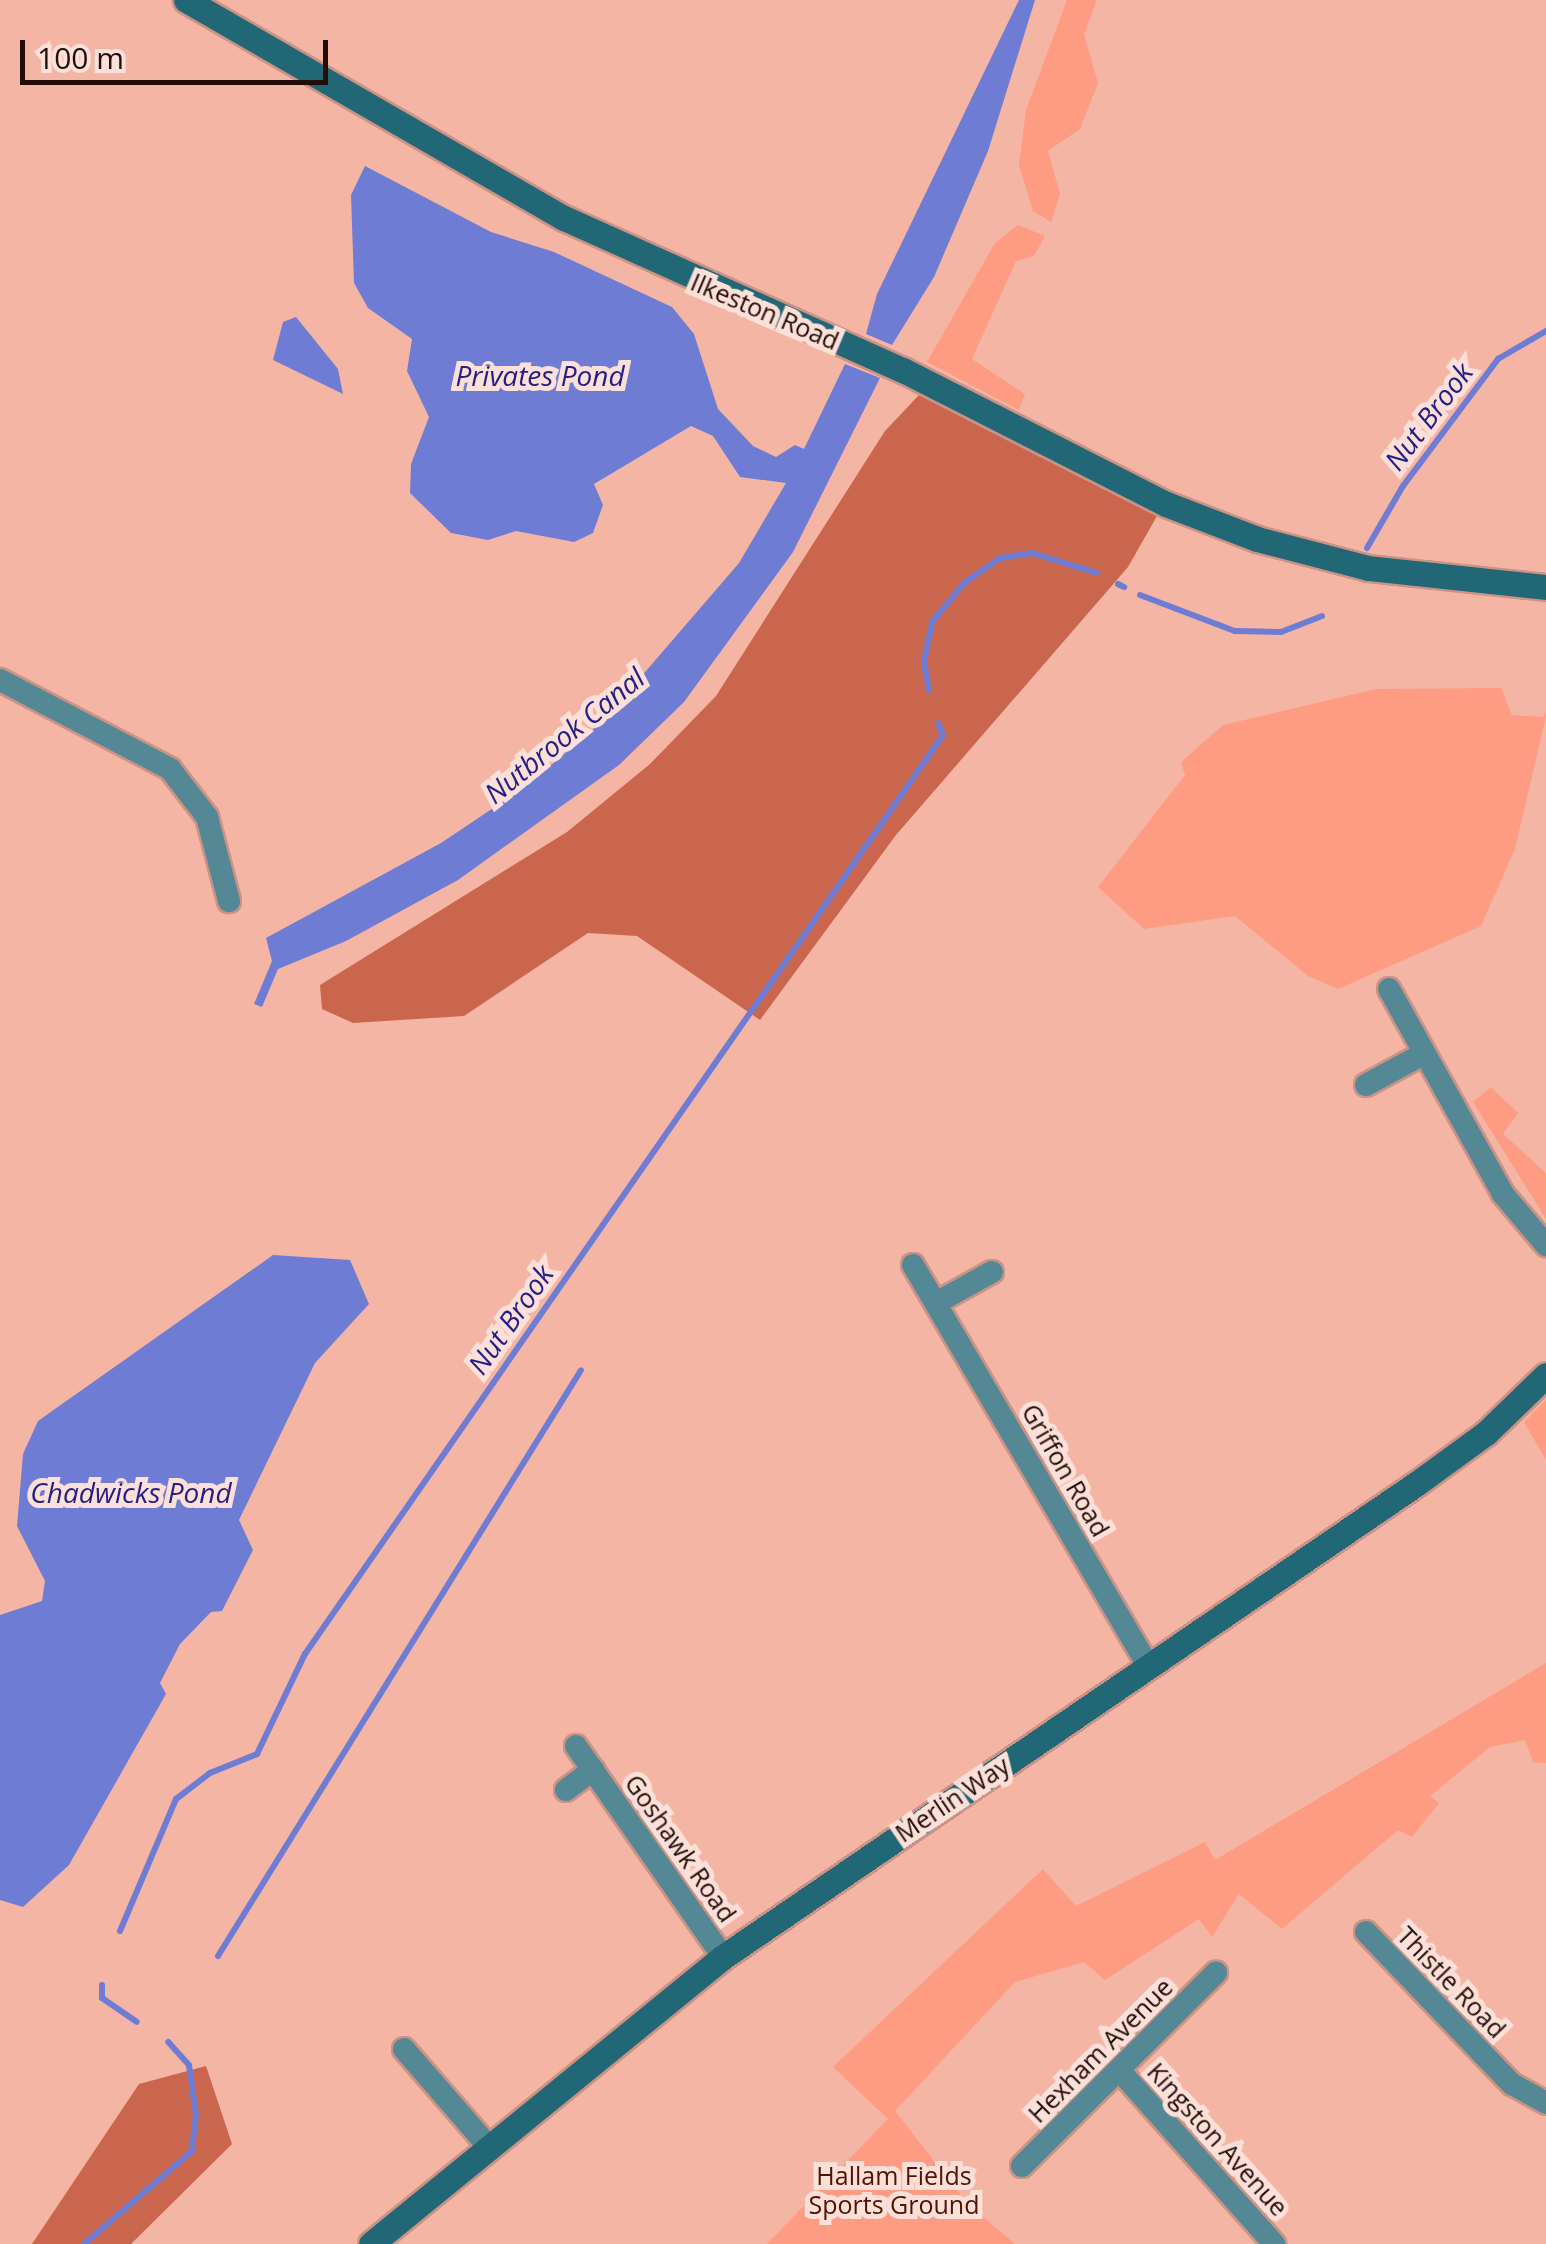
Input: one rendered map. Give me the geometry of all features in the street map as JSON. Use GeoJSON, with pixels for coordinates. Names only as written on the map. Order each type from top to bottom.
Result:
{"type":"FeatureCollection","features":[{"type":"Feature","properties":{"kind":"street","name":"Ilkeston Road"},"geometry":{"type":"LineString","coordinates":[[186,0],[564,218],[903,370],[1166,504],[1258,540],[1368,568],[1546,587]]}},
{"type":"Feature","properties":{"kind":"street"},"geometry":{"type":"LineString","coordinates":[[0,680],[170,768],[207,817],[229,900]]}},
{"type":"Feature","properties":{"kind":"street"},"geometry":{"type":"LineString","coordinates":[[1389,989],[1502,1194],[1546,1245]]}},
{"type":"Feature","properties":{"kind":"street"},"geometry":{"type":"LineString","coordinates":[[1366,1085],[1423,1054]]}},
{"type":"Feature","properties":{"kind":"street","name":"Griffon Road"},"geometry":{"type":"LineString","coordinates":[[913,1265],[1148,1665]]}},
{"type":"Feature","properties":{"kind":"street"},"geometry":{"type":"LineString","coordinates":[[936,1303],[992,1272]]}},
{"type":"Feature","properties":{"kind":"street","name":"Merlin Way"},"geometry":{"type":"LineString","coordinates":[[371,2244],[723,1957],[1416,1484],[1486,1432],[1546,1374]]}},
{"type":"Feature","properties":{"kind":"street","name":"Goshawk Road"},"geometry":{"type":"LineString","coordinates":[[576,1746],[723,1957]]}},
{"type":"Feature","properties":{"kind":"street","name":"Goshawk Road"},"geometry":{"type":"LineString","coordinates":[[566,1790],[593,1770]]}},
{"type":"Feature","properties":{"kind":"street","name":"Thistle Road"},"geometry":{"type":"LineString","coordinates":[[1366,1932],[1512,2084],[1546,2103]]}},
{"type":"Feature","properties":{"kind":"street","name":"Hexham Avenue"},"geometry":{"type":"LineString","coordinates":[[1022,2166],[1216,1974]]}},
{"type":"Feature","properties":{"kind":"street"},"geometry":{"type":"LineString","coordinates":[[404,2049],[488,2146]]}},
{"type":"Feature","properties":{"kind":"street","name":"Kingston Avenue"},"geometry":{"type":"LineString","coordinates":[[1120,2070],[1274,2244]]}},
{"type":"Feature","properties":{"kind":"green space"},"geometry":{"type":"Polygon","coordinates":[[[1067,0],[1097,0],[1084,34],[1098,83],[1080,129],[1048,151],[1060,194],[1051,222],[1033,211],[1019,165],[1026,110],[1067,0]]]}},
{"type":"Feature","properties":{"kind":"green space"},"geometry":{"type":"Polygon","coordinates":[[[1018,225],[1045,236],[1034,256],[1016,261],[972,359],[1025,394],[1019,410],[927,362],[995,243],[1018,225]]]}},
{"type":"Feature","properties":{"kind":"green space"},"geometry":{"type":"Polygon","coordinates":[[[1501,688],[1512,715],[1543,717],[1546,711],[1546,716],[1515,849],[1481,926],[1338,989],[1308,976],[1235,916],[1144,929],[1098,887],[1185,775],[1181,762],[1223,725],[1376,689],[1501,688]]]}},
{"type":"Feature","properties":{"kind":"green space"},"geometry":{"type":"Polygon","coordinates":[[[1491,1087],[1518,1113],[1503,1134],[1546,1173],[1546,1219],[1473,1102],[1491,1087]]]}},
{"type":"Feature","properties":{"kind":"green space"},"geometry":{"type":"Polygon","coordinates":[[[1546,1400],[1546,1460],[1524,1422],[1546,1400]]]}},
{"type":"Feature","properties":{"kind":"green space","name":"Hallam Fields Sports Ground"},"geometry":{"type":"Polygon","coordinates":[[[1546,1663],[1546,1763],[1533,1762],[1525,1740],[1490,1747],[1430,1796],[1439,1803],[1412,1837],[1398,1830],[1282,1929],[1239,1894],[1212,1937],[1199,1919],[1105,1980],[1084,1962],[1015,1982],[895,2111],[967,2203],[1015,2244],[767,2244],[888,2119],[833,2067],[1043,1869],[1076,1906],[1205,1842],[1215,1860],[1546,1663]]]}},
{"type":"Feature","properties":{"kind":"shaded area"},"geometry":{"type":"Polygon","coordinates":[[[919,395],[1157,516],[1128,567],[896,835],[760,1020],[637,936],[588,933],[464,1016],[353,1023],[322,1009],[320,985],[567,832],[650,764],[716,696],[885,431],[919,395]]]}},
{"type":"Feature","properties":{"kind":"shaded area"},"geometry":{"type":"Polygon","coordinates":[[[206,2066],[232,2144],[131,2244],[32,2244],[139,2084],[206,2066]]]}},
{"type":"Feature","properties":{"kind":"water"},"geometry":{"type":"Polygon","coordinates":[[[1019,0],[1035,0],[988,151],[934,277],[892,345],[866,334],[877,294],[1019,0]]]}},
{"type":"Feature","properties":{"kind":"water","name":"Privates Pond"},"geometry":{"type":"Polygon","coordinates":[[[365,166],[491,232],[554,252],[672,307],[694,334],[718,409],[753,446],[776,457],[795,445],[804,449],[845,364],[880,378],[793,552],[684,702],[619,765],[458,880],[346,941],[278,969],[262,1007],[254,1004],[272,961],[266,938],[441,843],[529,784],[603,721],[739,563],[786,483],[740,477],[713,436],[691,426],[594,484],[603,505],[593,533],[574,542],[516,531],[488,540],[451,533],[410,493],[411,464],[429,417],[407,371],[412,339],[368,308],[354,283],[351,195],[365,166]]]}},
{"type":"Feature","properties":{"kind":"water"},"geometry":{"type":"Polygon","coordinates":[[[296,317],[338,369],[343,394],[273,360],[283,322],[296,317]]]}},
{"type":"Feature","properties":{"kind":"water","name":"Chadwicks Pond"},"geometry":{"type":"Polygon","coordinates":[[[273,1255],[350,1260],[369,1304],[315,1363],[239,1520],[253,1550],[222,1611],[211,1612],[180,1644],[160,1683],[166,1694],[69,1865],[23,1907],[0,1900],[0,1615],[42,1601],[45,1581],[17,1526],[23,1454],[38,1421],[273,1255]]]}},
{"type":"Feature","properties":{"kind":"waterway","name":"Nut Brook"},"geometry":{"type":"LineString","coordinates":[[1367,548],[1403,486],[1498,359],[1546,331]]}},
{"type":"Feature","properties":{"kind":"waterway","name":"Nut Brook"},"geometry":{"type":"LineString","coordinates":[[929,690],[924,661],[932,622],[964,583],[1000,558],[1032,553],[1097,573]]}},
{"type":"Feature","properties":{"kind":"waterway","name":"Nut Brook"},"geometry":{"type":"LineString","coordinates":[[1118,584],[1124,587]]}},
{"type":"Feature","properties":{"kind":"waterway","name":"Nut Brook"},"geometry":{"type":"LineString","coordinates":[[1140,595],[1235,631],[1281,632],[1322,616]]}},
{"type":"Feature","properties":{"kind":"waterway","name":"Nut Brook"},"geometry":{"type":"LineString","coordinates":[[120,1931],[176,1799],[210,1773],[257,1754],[305,1654],[943,735],[938,723]]}},
{"type":"Feature","properties":{"kind":"waterway"},"geometry":{"type":"LineString","coordinates":[[218,1956],[581,1370]]}},
{"type":"Feature","properties":{"kind":"waterway","name":"Nut Brook"},"geometry":{"type":"LineString","coordinates":[[102,1985],[102,1998],[137,2022]]}},
{"type":"Feature","properties":{"kind":"waterway","name":"Nut Brook"},"geometry":{"type":"LineString","coordinates":[[84,2244],[192,2151],[196,2115],[189,2065],[168,2042]]}},
{"type":"Feature","properties":{"kind":"water label","name":"Nutbrook Canal"},"geometry":{"type":"Point","coordinates":[564,735]}}]}
